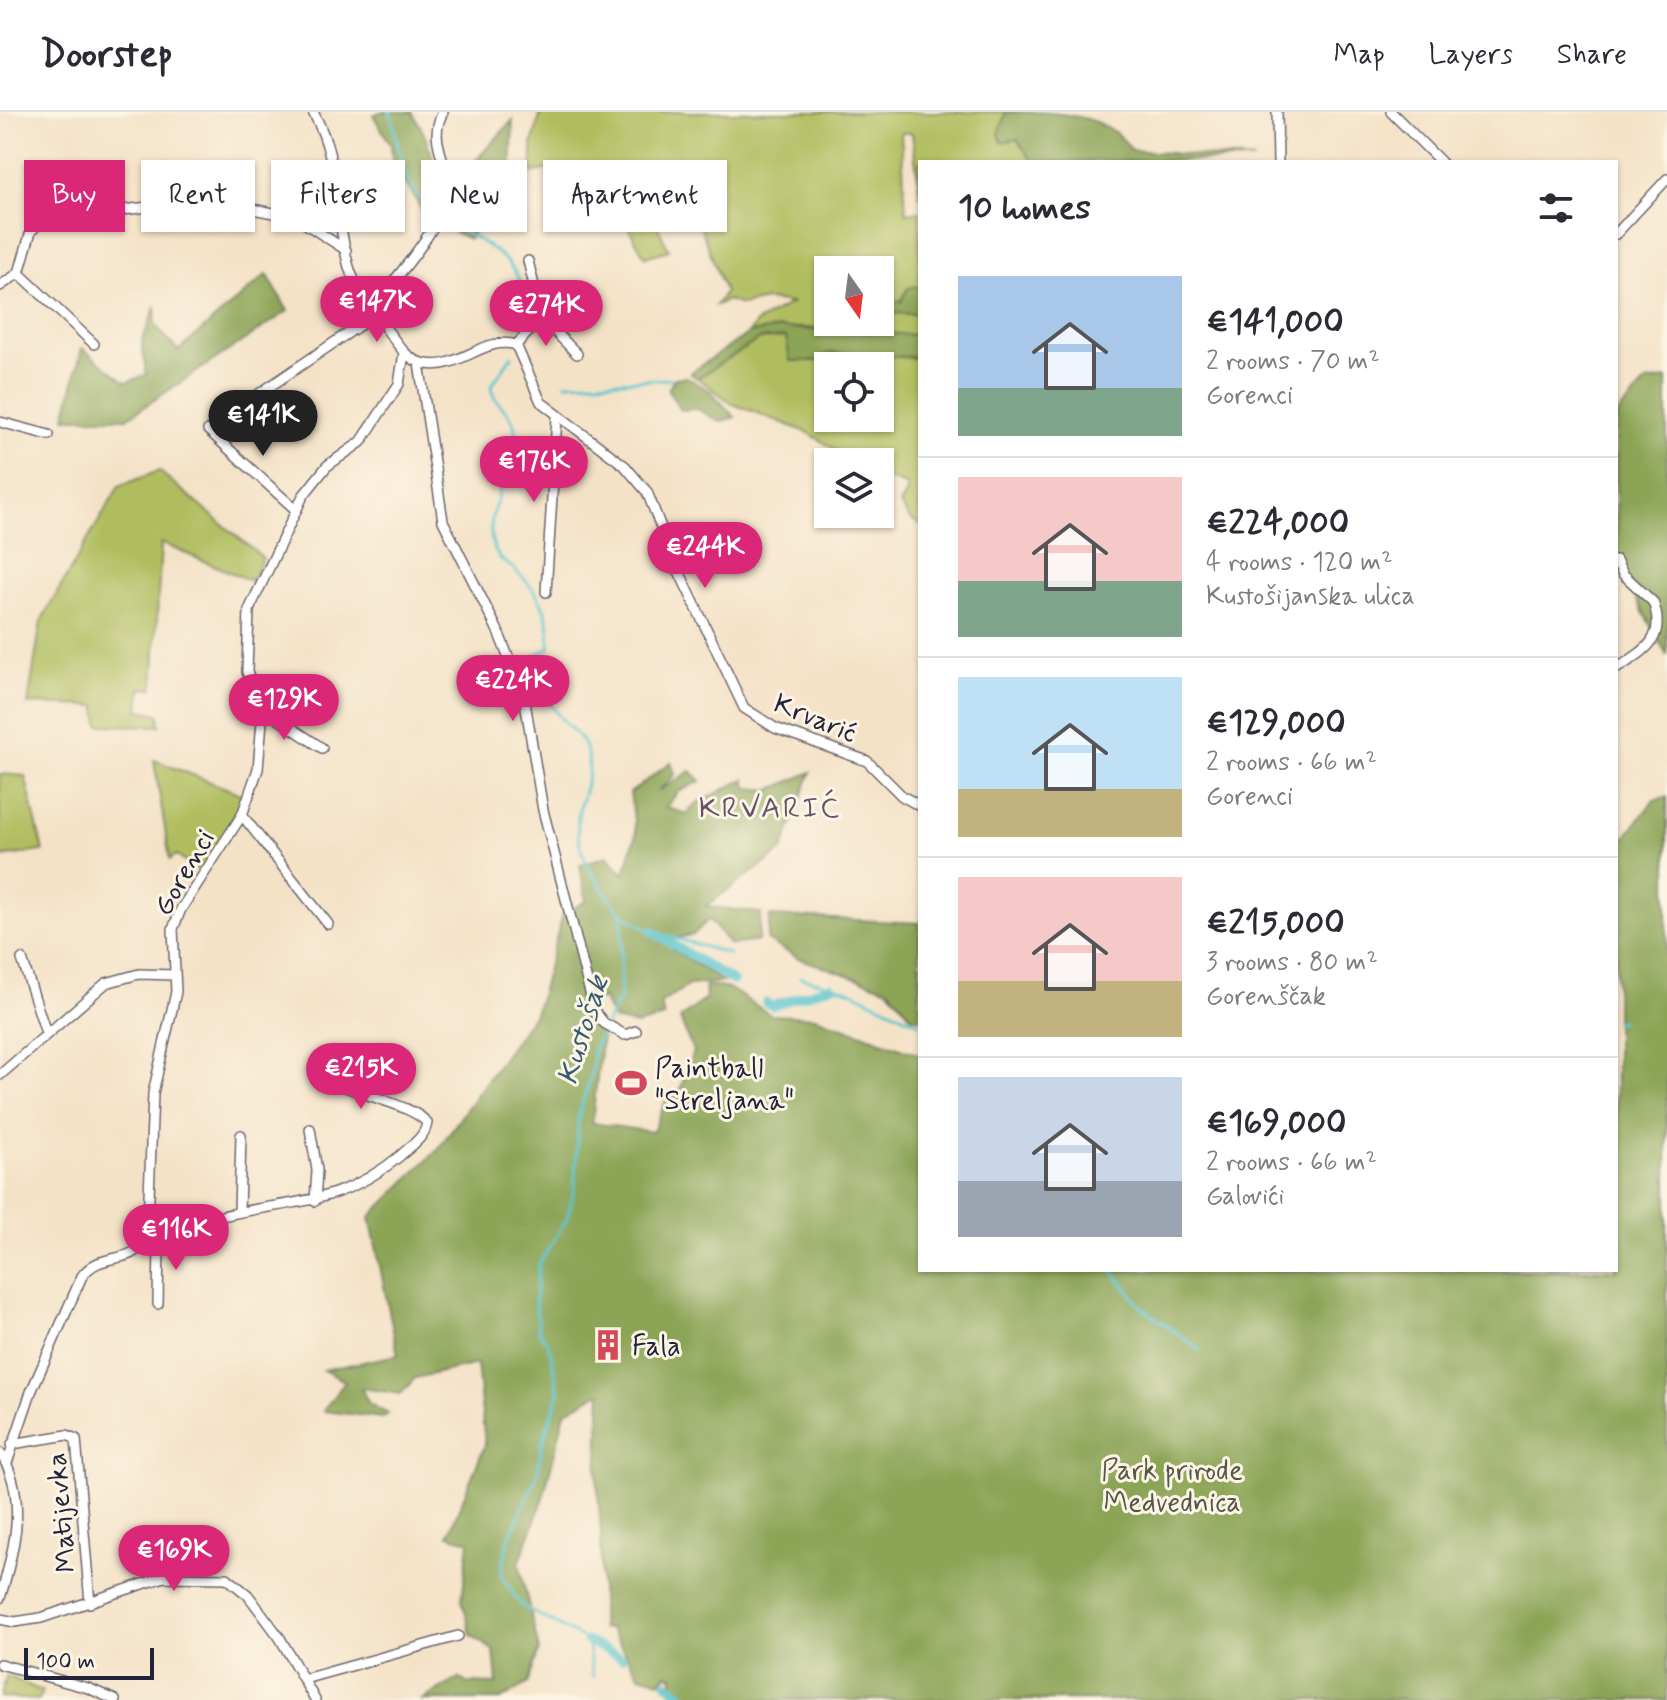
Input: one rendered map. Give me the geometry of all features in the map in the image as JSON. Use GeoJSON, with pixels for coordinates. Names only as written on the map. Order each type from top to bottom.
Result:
{"type":"FeatureCollection","features":[{"type":"Feature","properties":{"kind":"street"},"geometry":{"type":"LineString","coordinates":[[313,112],[334,161],[346,250],[354,279],[404,353],[419,363],[446,365],[501,342],[516,345],[542,318]]}},
{"type":"Feature","properties":{"kind":"street"},"geometry":{"type":"LineString","coordinates":[[234,411],[373,311],[441,212],[448,184],[436,131],[443,112]]}},
{"type":"Feature","properties":{"kind":"street"},"geometry":{"type":"LineString","coordinates":[[1277,112],[1278,160]]}},
{"type":"Feature","properties":{"kind":"street"},"geometry":{"type":"LineString","coordinates":[[1391,112],[1439,160]]}},
{"type":"Feature","properties":{"kind":"street"},"geometry":{"type":"LineString","coordinates":[[1618,232],[1667,179]]}},
{"type":"Feature","properties":{"kind":"street"},"geometry":{"type":"LineString","coordinates":[[0,286],[19,273],[31,231],[42,220],[205,200],[295,217],[346,250]]}},
{"type":"Feature","properties":{"kind":"street"},"geometry":{"type":"LineString","coordinates":[[528,261],[542,318],[577,354]]}},
{"type":"Feature","properties":{"kind":"street"},"geometry":{"type":"LineString","coordinates":[[19,273],[94,344]]}},
{"type":"Feature","properties":{"kind":"street","name":"Krvarić"},"geometry":{"type":"LineString","coordinates":[[516,345],[541,402],[625,466],[647,492],[676,565],[744,708],[775,728],[867,761],[902,796],[918,805]]}},
{"type":"Feature","properties":{"kind":"street","name":"Gorenci"},"geometry":{"type":"LineString","coordinates":[[140,1248],[148,1223],[153,1093],[172,1016],[175,975],[172,944],[178,915],[242,815],[258,769],[263,709],[247,672],[246,622],[258,587],[296,510],[321,473],[361,442],[399,384],[404,353]]}},
{"type":"Feature","properties":{"kind":"street"},"geometry":{"type":"LineString","coordinates":[[419,363],[443,521],[497,629],[524,696],[543,810],[595,1012],[604,1023],[625,1035],[636,1031]]}},
{"type":"Feature","properties":{"kind":"street"},"geometry":{"type":"LineString","coordinates":[[546,592],[557,417]]}},
{"type":"Feature","properties":{"kind":"street"},"geometry":{"type":"LineString","coordinates":[[0,422],[49,435]]}},
{"type":"Feature","properties":{"kind":"street"},"geometry":{"type":"LineString","coordinates":[[208,430],[296,510]]}},
{"type":"Feature","properties":{"kind":"street"},"geometry":{"type":"LineString","coordinates":[[1618,564],[1623,574],[1653,602],[1655,636],[1651,646],[1618,668]]}},
{"type":"Feature","properties":{"kind":"street"},"geometry":{"type":"LineString","coordinates":[[263,709],[322,748]]}},
{"type":"Feature","properties":{"kind":"street"},"geometry":{"type":"LineString","coordinates":[[242,815],[328,924]]}},
{"type":"Feature","properties":{"kind":"street"},"geometry":{"type":"LineString","coordinates":[[22,959],[46,1033]]}},
{"type":"Feature","properties":{"kind":"street"},"geometry":{"type":"LineString","coordinates":[[0,1075],[106,983],[139,974],[175,975]]}},
{"type":"Feature","properties":{"kind":"street"},"geometry":{"type":"LineString","coordinates":[[7,1463],[12,1444],[82,1276],[96,1263],[128,1256],[200,1223],[239,1212],[315,1201],[387,1166],[427,1128],[424,1119],[414,1112],[359,1093],[323,1076]]}},
{"type":"Feature","properties":{"kind":"street"},"geometry":{"type":"LineString","coordinates":[[310,1129],[317,1170],[315,1201]]}},
{"type":"Feature","properties":{"kind":"street"},"geometry":{"type":"LineString","coordinates":[[239,1212],[241,1135]]}},
{"type":"Feature","properties":{"kind":"street"},"geometry":{"type":"LineString","coordinates":[[158,1304],[159,1244]]}},
{"type":"Feature","properties":{"kind":"street","name":"Matijevka"},"geometry":{"type":"LineString","coordinates":[[12,1444],[67,1435],[76,1439],[90,1603]]}},
{"type":"Feature","properties":{"kind":"street"},"geometry":{"type":"LineString","coordinates":[[0,1453],[14,1483],[17,1518],[0,1598]]}},
{"type":"Feature","properties":{"kind":"street"},"geometry":{"type":"LineString","coordinates":[[0,1619],[28,1621],[164,1577],[227,1578],[248,1595],[315,1700]]}},
{"type":"Feature","properties":{"kind":"street"},"geometry":{"type":"LineString","coordinates":[[304,1679],[458,1636]]}},
{"type":"Feature","properties":{"kind":"street"},"geometry":{"type":"LineString","coordinates":[[0,1664],[88,1688],[115,1700]]}},
{"type":"Feature","properties":{"kind":"green space"},"geometry":{"type":"Polygon","coordinates":[[[380,112],[412,112],[419,124],[433,160],[421,160],[421,209],[405,182],[405,160],[392,160],[391,145],[373,115],[380,112]]]}},
{"type":"Feature","properties":{"kind":"green space"},"geometry":{"type":"Polygon","coordinates":[[[541,112],[1006,112],[999,134],[1002,142],[1017,139],[1032,160],[918,160],[918,182],[912,133],[901,133],[906,213],[918,211],[918,289],[908,288],[905,298],[894,303],[894,256],[814,256],[814,328],[787,328],[752,334],[749,333],[757,322],[792,303],[766,300],[741,305],[728,300],[716,305],[725,292],[702,232],[727,232],[727,160],[543,160],[543,170],[532,173],[532,145],[541,112]]]}},
{"type":"Feature","properties":{"kind":"green space"},"geometry":{"type":"Polygon","coordinates":[[[1006,112],[1060,114],[1094,121],[1108,128],[1121,137],[1131,150],[1254,160],[1032,160],[1017,139],[1002,142],[999,134],[1006,112]]]}},
{"type":"Feature","properties":{"kind":"green space"},"geometry":{"type":"Polygon","coordinates":[[[513,120],[512,160],[476,160],[513,120]]]}},
{"type":"Feature","properties":{"kind":"green space"},"geometry":{"type":"Polygon","coordinates":[[[453,232],[473,232],[469,239],[453,232]]]}},
{"type":"Feature","properties":{"kind":"green space"},"geometry":{"type":"Polygon","coordinates":[[[631,232],[660,232],[669,250],[645,257],[631,232]]]}},
{"type":"Feature","properties":{"kind":"green space"},"geometry":{"type":"Polygon","coordinates":[[[267,274],[288,311],[127,418],[65,418],[82,348],[126,382],[146,375],[142,342],[156,305],[155,325],[178,351],[267,274]]]}},
{"type":"Feature","properties":{"kind":"green space"},"geometry":{"type":"Polygon","coordinates":[[[908,288],[918,288],[918,320],[915,314],[894,313],[894,301],[901,302],[908,288]]]}},
{"type":"Feature","properties":{"kind":"green space"},"geometry":{"type":"Polygon","coordinates":[[[894,313],[915,314],[918,336],[894,334],[894,313]]]}},
{"type":"Feature","properties":{"kind":"green space"},"geometry":{"type":"Polygon","coordinates":[[[782,328],[814,330],[814,336],[918,335],[918,355],[894,357],[894,352],[814,352],[814,361],[790,361],[786,337],[760,339],[697,378],[690,373],[749,333],[782,328]]]}},
{"type":"Feature","properties":{"kind":"green space"},"geometry":{"type":"Polygon","coordinates":[[[786,337],[791,361],[814,360],[814,432],[894,432],[894,357],[918,356],[918,524],[909,518],[900,504],[907,493],[906,485],[894,481],[894,448],[833,448],[807,432],[733,404],[698,378],[760,338],[786,337]]]}},
{"type":"Feature","properties":{"kind":"green space"},"geometry":{"type":"Polygon","coordinates":[[[687,377],[710,391],[735,417],[720,422],[697,409],[681,410],[668,390],[675,378],[687,377]]]}},
{"type":"Feature","properties":{"kind":"green space"},"geometry":{"type":"Polygon","coordinates":[[[1667,379],[1667,656],[1618,566],[1618,414],[1646,382],[1667,379]]]}},
{"type":"Feature","properties":{"kind":"green space"},"geometry":{"type":"Polygon","coordinates":[[[159,471],[263,558],[251,581],[161,543],[153,688],[141,689],[139,710],[159,714],[160,726],[99,725],[97,706],[28,704],[41,621],[119,486],[159,471]]]}},
{"type":"Feature","properties":{"kind":"green space"},"geometry":{"type":"Polygon","coordinates":[[[154,760],[244,795],[246,799],[201,873],[176,855],[170,860],[154,760]]]}},
{"type":"Feature","properties":{"kind":"green space","name":"Park prirode Medvednica"},"geometry":{"type":"Polygon","coordinates":[[[671,762],[675,775],[658,791],[691,771],[701,781],[678,792],[666,807],[686,814],[697,803],[745,779],[747,788],[770,790],[811,772],[782,851],[706,906],[761,913],[758,941],[730,945],[709,919],[693,935],[675,938],[672,949],[723,982],[689,985],[661,1003],[664,1017],[637,1025],[614,1020],[602,998],[587,1008],[602,1033],[592,1123],[653,1132],[669,1093],[680,1091],[693,1051],[680,1019],[706,998],[705,985],[730,989],[771,1015],[816,1017],[918,1054],[918,1272],[1618,1272],[1618,846],[1654,800],[1667,797],[1667,1700],[679,1700],[672,1694],[673,1676],[667,1674],[661,1681],[639,1675],[610,1629],[601,1628],[601,1533],[597,1479],[601,1392],[565,1412],[542,1502],[519,1563],[539,1650],[528,1683],[501,1700],[422,1700],[460,1678],[467,1683],[497,1684],[494,1651],[471,1635],[462,1599],[469,1541],[448,1535],[485,1445],[477,1364],[415,1378],[401,1394],[361,1388],[369,1404],[388,1414],[383,1418],[323,1411],[345,1381],[323,1370],[398,1355],[370,1217],[438,1149],[536,1011],[563,914],[586,901],[580,865],[607,856],[624,874],[636,834],[630,793],[671,762]]]}},
{"type":"Feature","properties":{"kind":"green space"},"geometry":{"type":"Polygon","coordinates":[[[0,774],[25,776],[43,851],[0,857],[0,774]]]}},
{"type":"Feature","properties":{"kind":"green space"},"geometry":{"type":"Polygon","coordinates":[[[770,916],[918,923],[918,1018],[912,1017],[889,989],[798,958],[767,940],[770,916]]]}},
{"type":"Feature","properties":{"kind":"green space"},"geometry":{"type":"Polygon","coordinates":[[[7,1676],[42,1691],[38,1700],[0,1697],[7,1676]]]}},
{"type":"Feature","properties":{"kind":"waterway","name":"Kustošak"},"geometry":{"type":"LineString","coordinates":[[390,112],[405,170],[414,191],[437,215],[492,249],[508,263],[519,279],[524,299],[522,325]]}},
{"type":"Feature","properties":{"kind":"waterway","name":"Kustošak"},"geometry":{"type":"LineString","coordinates":[[512,356],[491,386],[496,400],[510,416],[515,433],[512,458],[492,516],[493,545],[500,558],[537,594],[546,613],[549,648],[534,656],[536,672],[550,703],[579,737],[587,753],[589,769],[579,810],[579,839],[588,866],[622,914],[620,997],[593,1051],[592,1071],[579,1114],[574,1190],[567,1219],[539,1264],[535,1298],[539,1331],[549,1346],[559,1393],[541,1447],[538,1473],[507,1543],[501,1576],[522,1606],[587,1641],[593,1677]]}},
{"type":"Feature","properties":{"kind":"waterway"},"geometry":{"type":"LineString","coordinates":[[566,383],[672,379]]}},
{"type":"Feature","properties":{"kind":"waterway"},"geometry":{"type":"LineString","coordinates":[[622,914],[651,931],[729,954]]}},
{"type":"Feature","properties":{"kind":"waterway"},"geometry":{"type":"LineString","coordinates":[[651,931],[733,981]]}},
{"type":"Feature","properties":{"kind":"waterway"},"geometry":{"type":"LineString","coordinates":[[800,977],[849,990],[918,1023]]}},
{"type":"Feature","properties":{"kind":"waterway"},"geometry":{"type":"LineString","coordinates":[[766,1003],[772,1006],[831,986]]}},
{"type":"Feature","properties":{"kind":"waterway"},"geometry":{"type":"LineString","coordinates":[[1114,1272],[1141,1307],[1200,1350]]}},
{"type":"Feature","properties":{"kind":"waterway"},"geometry":{"type":"LineString","coordinates":[[587,1641],[622,1658]]}},
{"type":"Feature","properties":{"kind":"waterway"},"geometry":{"type":"LineString","coordinates":[[667,1683],[689,1700]]}},
{"type":"Feature","properties":{"kind":"place","name":"Paintball \"Streljana\""},"geometry":{"type":"Point","coordinates":[631,1083]}},
{"type":"Feature","properties":{"kind":"place","name":"Fala"},"geometry":{"type":"Point","coordinates":[608,1345]}},
{"type":"Feature","properties":{"kind":"district","name":"KRVARIĆ"},"geometry":{"type":"Point","coordinates":[770,807]}}]}
